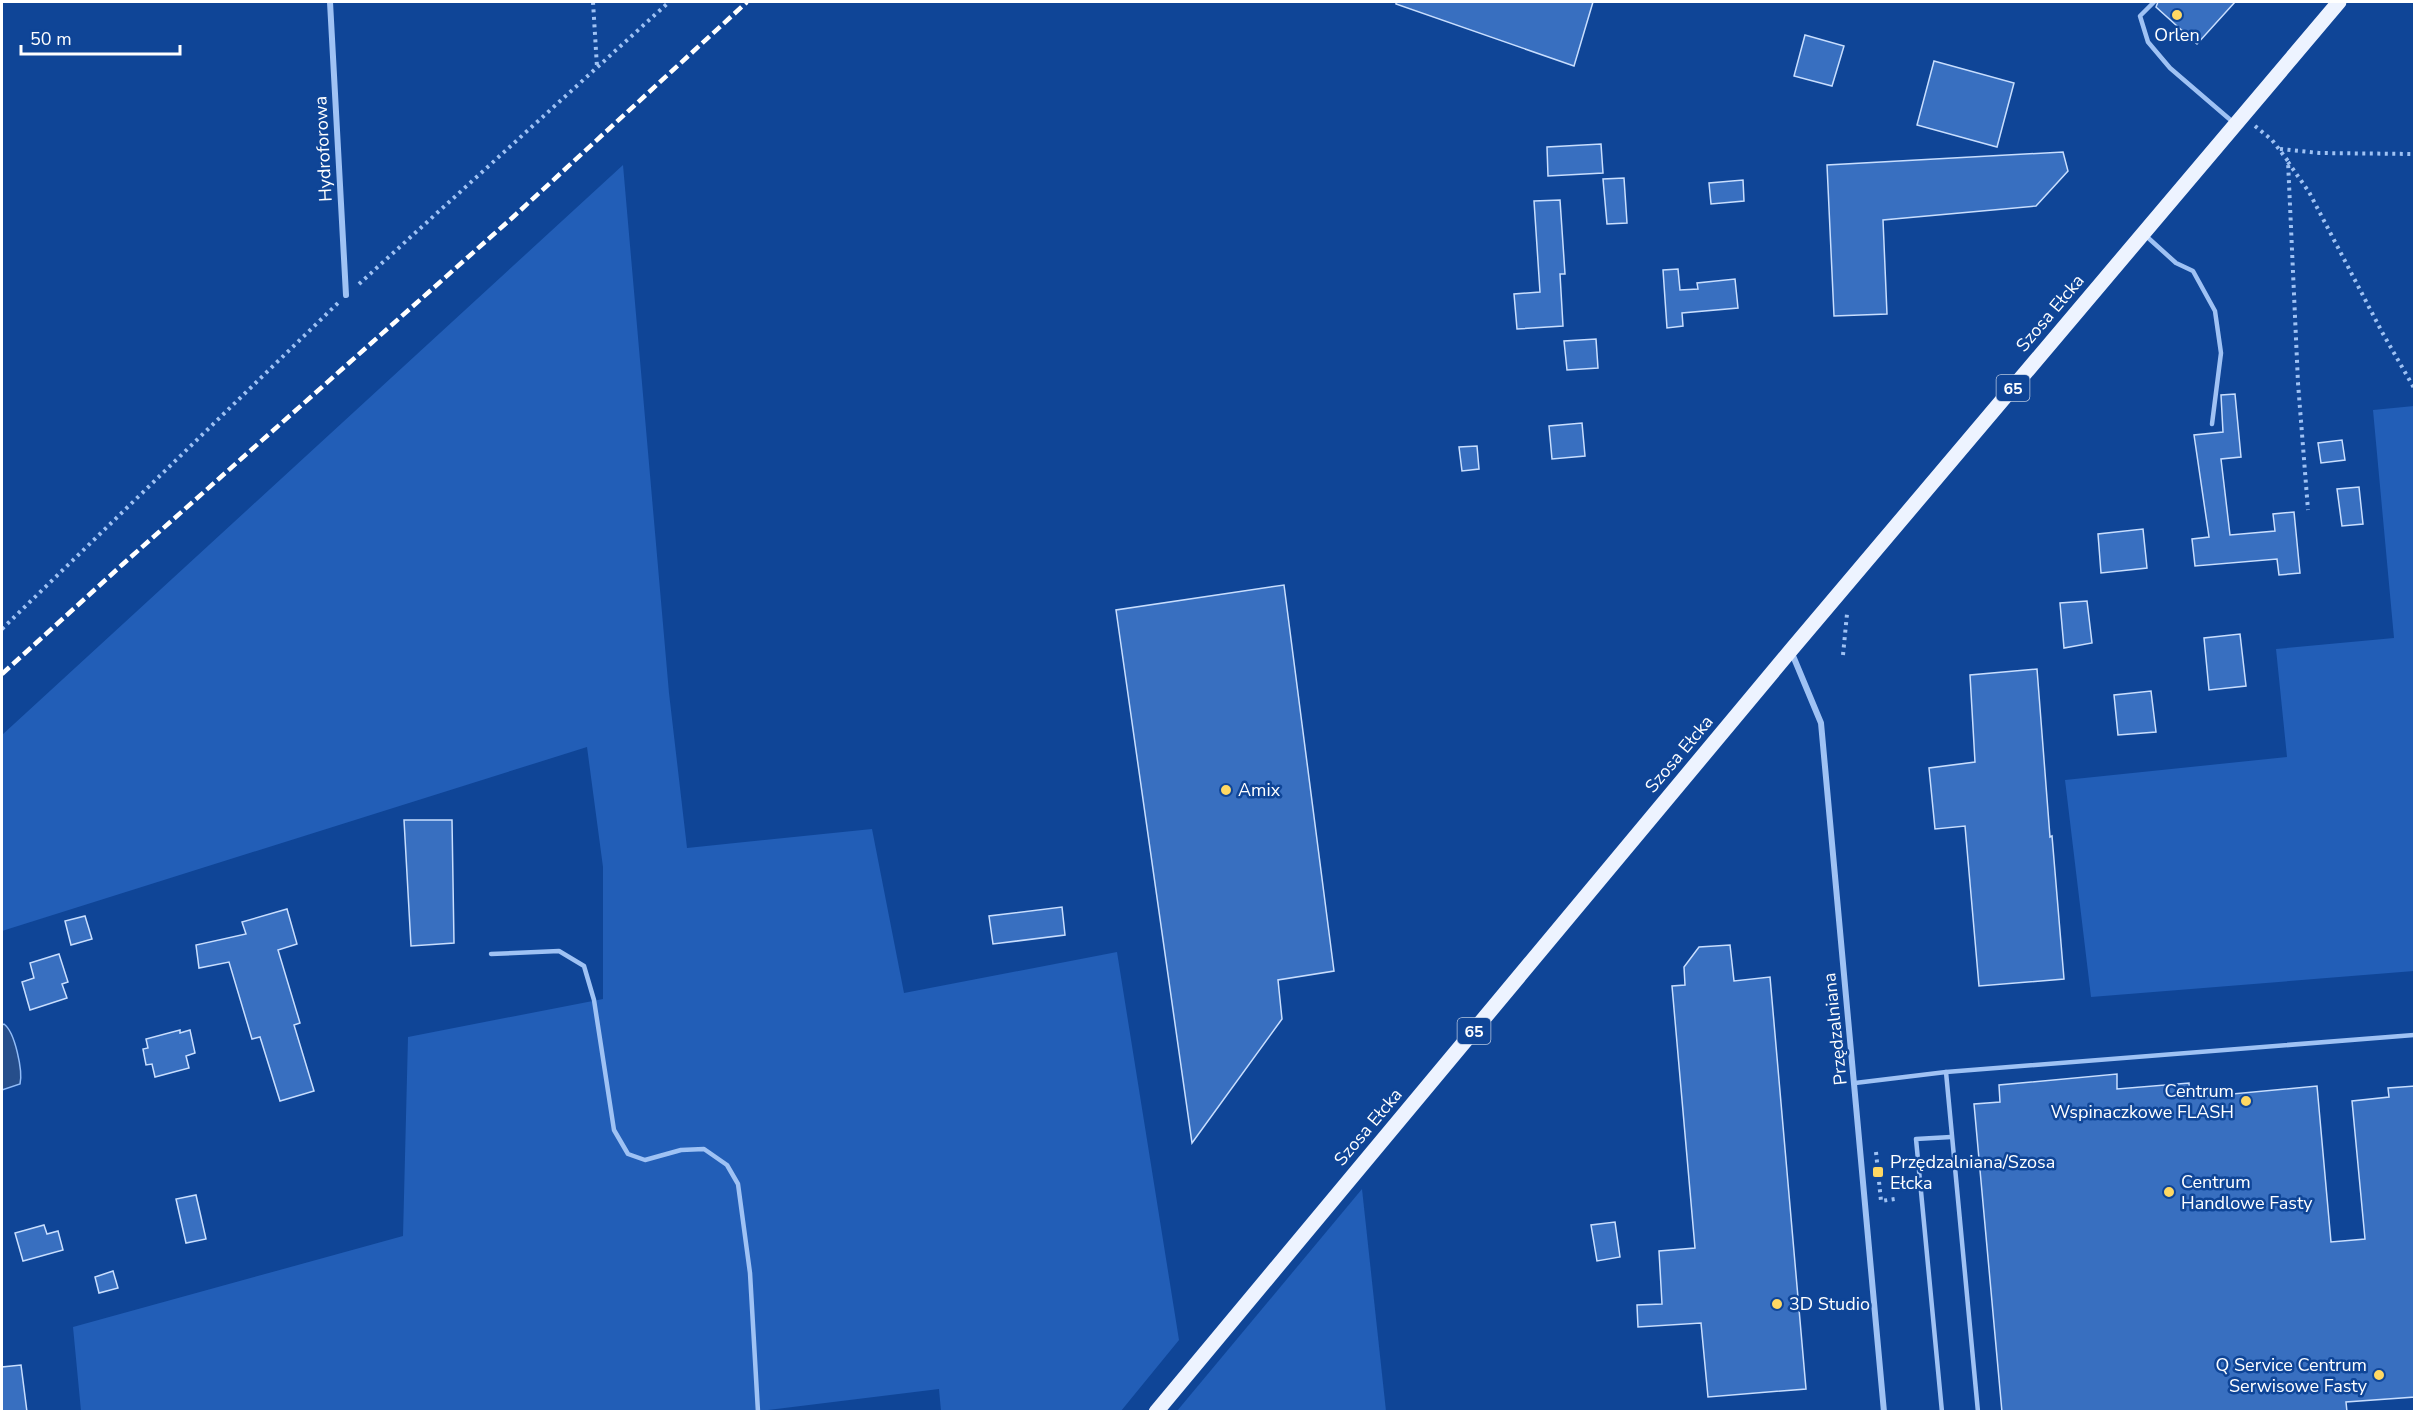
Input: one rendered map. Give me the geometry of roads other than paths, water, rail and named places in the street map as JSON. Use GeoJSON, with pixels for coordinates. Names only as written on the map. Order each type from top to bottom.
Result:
{"type":"FeatureCollection","features":[{"type":"Feature","properties":{"kind":"main road","name":"65"},"geometry":{"type":"LineString","coordinates":[[2240,119],[2339,2]]}},
{"type":"Feature","properties":{"kind":"main road","name":"Szosa Ełcka"},"geometry":{"type":"LineString","coordinates":[[1156,1412],[1791,650],[2240,119]]}},
{"type":"Feature","properties":{"kind":"street","name":"Hydroforowa"},"geometry":{"type":"LineString","coordinates":[[330,2],[346,295]]}},
{"type":"Feature","properties":{"kind":"street","name":"Przędzalniana"},"geometry":{"type":"LineString","coordinates":[[1791,650],[1821,723],[1884,1412]]}},
{"type":"Feature","properties":{"kind":"lane"},"geometry":{"type":"LineString","coordinates":[[2154,2],[2140,16],[2148,42],[2170,68],[2240,119]]}},
{"type":"Feature","properties":{"kind":"lane"},"geometry":{"type":"LineString","coordinates":[[2143,234],[2176,263],[2193,271],[2214,311],[2221,353],[2212,424]]}},
{"type":"Feature","properties":{"kind":"lane"},"geometry":{"type":"LineString","coordinates":[[491,954],[559,951],[584,966],[594,1000],[614,1130],[628,1154],[645,1160],[681,1150],[704,1149],[727,1165],[738,1184],[750,1273],[758,1412]]}},
{"type":"Feature","properties":{"kind":"lane"},"geometry":{"type":"LineString","coordinates":[[1855,1083],[1946,1072],[2415,1035]]}},
{"type":"Feature","properties":{"kind":"lane"},"geometry":{"type":"LineString","coordinates":[[1946,1072],[1978,1412]]}},
{"type":"Feature","properties":{"kind":"lane"},"geometry":{"type":"LineString","coordinates":[[1942,1412],[1916,1139],[1952,1137]]}},
{"type":"Feature","properties":{"kind":"railway"},"geometry":{"type":"LineString","coordinates":[[2,674],[512,218],[747,2]]}},
{"type":"Feature","properties":{"kind":"place","name":"Orlen"},"geometry":{"type":"Point","coordinates":[2177,15]}},
{"type":"Feature","properties":{"kind":"place","name":"Amix"},"geometry":{"type":"Point","coordinates":[1226,790]}},
{"type":"Feature","properties":{"kind":"place","name":"Centrum Wspinaczkowe FLASH"},"geometry":{"type":"Point","coordinates":[2246,1101]}},
{"type":"Feature","properties":{"kind":"place","name":"Przędzalniana/Szosa Ełcka"},"geometry":{"type":"Point","coordinates":[1878,1172]}},
{"type":"Feature","properties":{"kind":"place","name":"Centrum Handlowe Fasty"},"geometry":{"type":"Point","coordinates":[2169,1192]}},
{"type":"Feature","properties":{"kind":"place","name":"3D Studio"},"geometry":{"type":"Point","coordinates":[1777,1304]}},
{"type":"Feature","properties":{"kind":"place","name":"Q Service Centrum Serwisowe Fasty"},"geometry":{"type":"Point","coordinates":[2379,1375]}}]}
